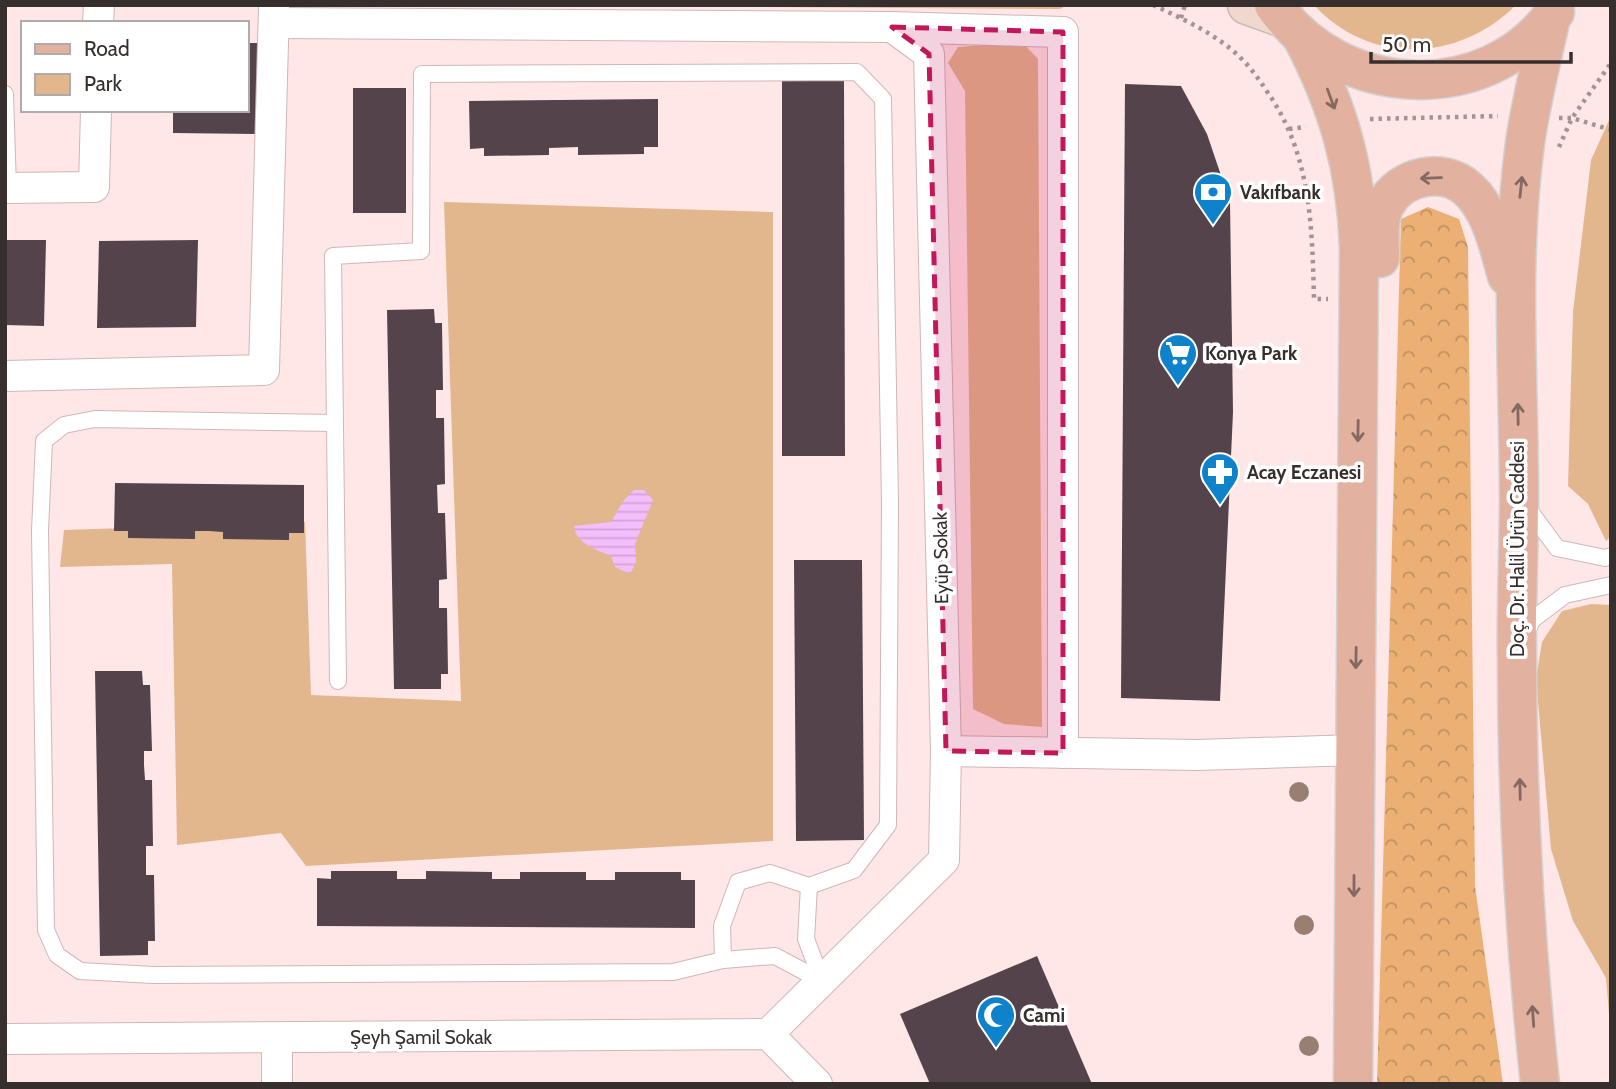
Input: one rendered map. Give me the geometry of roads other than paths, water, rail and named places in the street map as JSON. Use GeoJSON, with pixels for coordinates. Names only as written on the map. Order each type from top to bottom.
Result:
{"type":"FeatureCollection","features":[{"type":"Feature","properties":{"kind":"main road"},"geometry":{"type":"LineString","coordinates":[[1247,5],[1286,20],[1344,64],[1368,74],[1418,80],[1468,73],[1492,64],[1534,36],[1556,11]]}},
{"type":"Feature","properties":{"kind":"main road","name":"Doç. Dr. Halil Ürün Caddesi"},"geometry":{"type":"LineString","coordinates":[[1540,1084],[1523,873],[1517,659],[1519,497],[1515,304],[1519,201],[1530,117],[1556,11]]}},
{"type":"Feature","properties":{"kind":"main road"},"geometry":{"type":"LineString","coordinates":[[1286,20],[1323,77],[1350,160],[1357,202],[1360,300],[1353,1084]]}},
{"type":"Feature","properties":{"kind":"main road"},"geometry":{"type":"LineString","coordinates":[[1359,362],[1377,296],[1380,229],[1384,206],[1396,189],[1415,179],[1435,176],[1452,179],[1468,188],[1482,206],[1494,232],[1515,304]]}},
{"type":"Feature","properties":{"kind":"street"},"geometry":{"type":"LineString","coordinates":[[5,376],[264,370],[274,14],[1063,32],[1063,753]]}},
{"type":"Feature","properties":{"kind":"street","name":"Eyüp Sokak"},"geometry":{"type":"LineString","coordinates":[[768,1034],[944,860],[946,751],[929,54],[892,27]]}},
{"type":"Feature","properties":{"kind":"street"},"geometry":{"type":"LineString","coordinates":[[7,188],[94,187],[96,112]]}},
{"type":"Feature","properties":{"kind":"street"},"geometry":{"type":"LineString","coordinates":[[946,751],[1197,755],[1355,750]]}},
{"type":"Feature","properties":{"kind":"street"},"geometry":{"type":"LineString","coordinates":[[768,1034],[817,1084]]}},
{"type":"Feature","properties":{"kind":"street","name":"Şeyh Şamil Sokak"},"geometry":{"type":"LineString","coordinates":[[5,1040],[768,1034]]}},
{"type":"Feature","properties":{"kind":"street"},"geometry":{"type":"LineString","coordinates":[[277,1038],[277,1084]]}},
{"type":"Feature","properties":{"kind":"lane"},"geometry":{"type":"LineString","coordinates":[[338,681],[333,256],[421,251],[422,74],[857,72],[883,99],[890,503],[888,825],[853,870],[809,886],[770,873],[738,882],[722,926],[723,960]]}},
{"type":"Feature","properties":{"kind":"lane"},"geometry":{"type":"LineString","coordinates":[[5,94],[7,188]]}},
{"type":"Feature","properties":{"kind":"lane"},"geometry":{"type":"LineString","coordinates":[[334,423],[95,419],[64,425],[44,441],[40,531],[46,930],[57,955],[80,971],[153,975],[673,972],[723,960],[775,956],[822,981]]}},
{"type":"Feature","properties":{"kind":"lane"},"geometry":{"type":"LineString","coordinates":[[1519,497],[1557,548],[1605,558],[1611,556]]}},
{"type":"Feature","properties":{"kind":"lane"},"geometry":{"type":"LineString","coordinates":[[1517,659],[1532,620],[1565,596],[1611,585]]}},
{"type":"Feature","properties":{"kind":"lane"},"geometry":{"type":"LineString","coordinates":[[809,886],[806,939],[822,981]]}},
{"type":"Feature","properties":{"kind":"place","name":"Vakıfbank"},"geometry":{"type":"Point","coordinates":[1213,226]}},
{"type":"Feature","properties":{"kind":"place","name":"Konya Park"},"geometry":{"type":"Point","coordinates":[1178,387]}},
{"type":"Feature","properties":{"kind":"place","name":"Acay Eczanesi"},"geometry":{"type":"Point","coordinates":[1220,506]}},
{"type":"Feature","properties":{"kind":"place","name":"Cami"},"geometry":{"type":"Point","coordinates":[996,1049]}}]}
